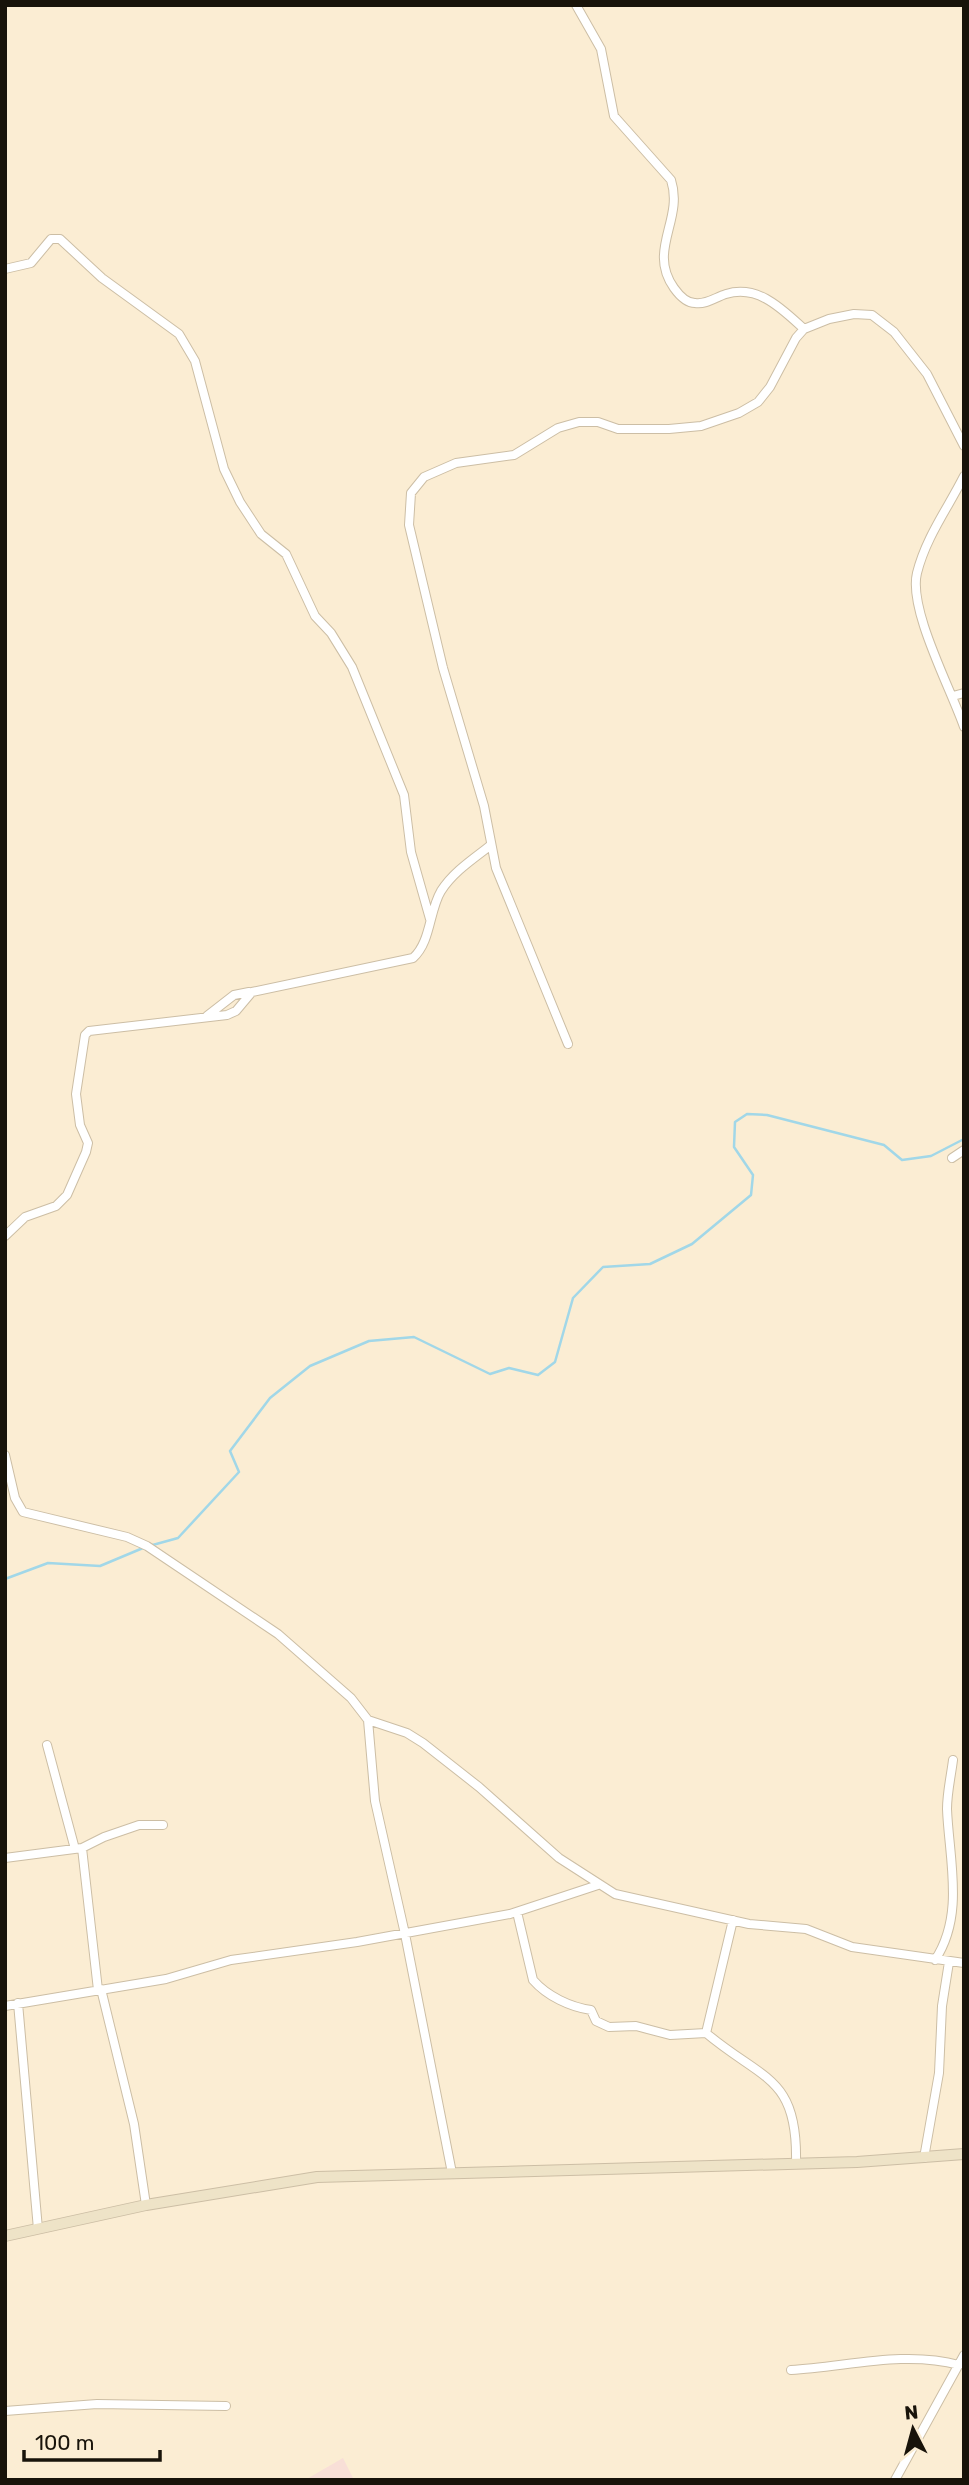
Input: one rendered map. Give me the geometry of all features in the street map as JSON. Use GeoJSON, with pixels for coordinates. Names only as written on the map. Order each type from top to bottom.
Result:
{"type":"FeatureCollection","features":[{"type":"Feature","properties":{"kind":"street"},"geometry":{"type":"LineString","coordinates":[[576,5],[601,49],[614,116],[671,180],[675,191],[674,211],[662,257],[665,273],[678,294],[690,303],[700,304],[727,294],[755,293],[804,329]]}},
{"type":"Feature","properties":{"kind":"street"},"geometry":{"type":"LineString","coordinates":[[5,269],[31,263],[51,239],[60,239],[102,278],[179,334],[188,346],[224,469],[240,502],[261,534],[286,554],[315,616],[331,633],[352,667],[404,795],[410,843],[430,919]]}},
{"type":"Feature","properties":{"kind":"street"},"geometry":{"type":"LineString","coordinates":[[568,1044],[496,868],[484,806],[443,668],[409,525],[411,493],[424,477],[456,463],[514,455],[558,428],[579,422],[598,422],[629,430],[669,429],[701,426],[739,413],[758,402],[804,329],[829,319],[854,314],[872,315],[882,321],[927,374],[964,446]]}},
{"type":"Feature","properties":{"kind":"street"},"geometry":{"type":"LineString","coordinates":[[964,476],[934,527],[920,561],[914,589],[919,612],[964,727]]}},
{"type":"Feature","properties":{"kind":"street"},"geometry":{"type":"LineString","coordinates":[[953,696],[964,693]]}},
{"type":"Feature","properties":{"kind":"street"},"geometry":{"type":"LineString","coordinates":[[206,1016],[234,995],[413,958],[422,945],[441,892],[450,880],[491,845]]}},
{"type":"Feature","properties":{"kind":"street"},"geometry":{"type":"LineString","coordinates":[[5,1236],[25,1217],[56,1206],[67,1195],[86,1152],[88,1143],[80,1125],[76,1094],[85,1035],[96,1029],[232,1014],[252,992]]}},
{"type":"Feature","properties":{"kind":"street"},"geometry":{"type":"LineString","coordinates":[[952,1158],[964,1150]]}},
{"type":"Feature","properties":{"kind":"street"},"geometry":{"type":"LineString","coordinates":[[5,1455],[15,1498],[23,1511],[127,1536],[147,1546],[278,1634],[351,1698],[368,1720],[375,1801],[405,1934],[452,2173]]}},
{"type":"Feature","properties":{"kind":"street"},"geometry":{"type":"LineString","coordinates":[[368,1720],[407,1733],[423,1743],[479,1787],[559,1857],[615,1894],[749,1924],[792,1926],[852,1947],[964,1964]]}},
{"type":"Feature","properties":{"kind":"street"},"geometry":{"type":"LineString","coordinates":[[47,1745],[79,1848],[99,1990],[134,2124],[146,2205]]}},
{"type":"Feature","properties":{"kind":"street"},"geometry":{"type":"LineString","coordinates":[[935,1960],[951,1925],[952,1866],[947,1808],[954,1760]]}},
{"type":"Feature","properties":{"kind":"street"},"geometry":{"type":"LineString","coordinates":[[5,1858],[79,1848],[139,1825],[163,1825]]}},
{"type":"Feature","properties":{"kind":"street"},"geometry":{"type":"LineString","coordinates":[[5,2006],[166,1979],[230,1960],[405,1934],[517,1912],[598,1885]]}},
{"type":"Feature","properties":{"kind":"street"},"geometry":{"type":"LineString","coordinates":[[517,1912],[533,1980],[538,1986],[573,2007],[591,2010],[596,2021],[604,2026],[636,2026],[670,2035],[706,2033],[732,2055],[763,2074],[781,2091],[791,2108],[796,2133],[796,2163]]}},
{"type":"Feature","properties":{"kind":"street"},"geometry":{"type":"LineString","coordinates":[[706,2033],[733,1920]]}},
{"type":"Feature","properties":{"kind":"street"},"geometry":{"type":"LineString","coordinates":[[924,2158],[939,2073],[942,2006],[949,1962]]}},
{"type":"Feature","properties":{"kind":"street"},"geometry":{"type":"LineString","coordinates":[[18,2003],[38,2229]]}},
{"type":"Feature","properties":{"kind":"street"},"geometry":{"type":"LineString","coordinates":[[5,2236],[146,2205],[317,2177],[796,2163],[964,2154]]}},
{"type":"Feature","properties":{"kind":"street"},"geometry":{"type":"LineString","coordinates":[[895,2480],[964,2355]]}},
{"type":"Feature","properties":{"kind":"street"},"geometry":{"type":"LineString","coordinates":[[791,2370],[906,2358],[928,2358],[958,2365]]}},
{"type":"Feature","properties":{"kind":"street"},"geometry":{"type":"LineString","coordinates":[[5,2411],[97,2404],[226,2406]]}},
{"type":"Feature","properties":{"kind":"shaded area"},"geometry":{"type":"Polygon","coordinates":[[[343,2458],[354,2480],[305,2480],[343,2458]]]}},
{"type":"Feature","properties":{"kind":"waterway"},"geometry":{"type":"LineString","coordinates":[[149,1546],[178,1538],[239,1472],[230,1451],[270,1398],[310,1366],[369,1341],[414,1337],[490,1374],[509,1368],[538,1375],[555,1362],[573,1298],[603,1267],[650,1264],[692,1244],[751,1195],[753,1175],[734,1147],[735,1122],[747,1114],[767,1115],[884,1145],[902,1160],[931,1156],[964,1139]]}},
{"type":"Feature","properties":{"kind":"waterway"},"geometry":{"type":"LineString","coordinates":[[5,1579],[48,1563],[100,1566],[143,1548]]}}]}
